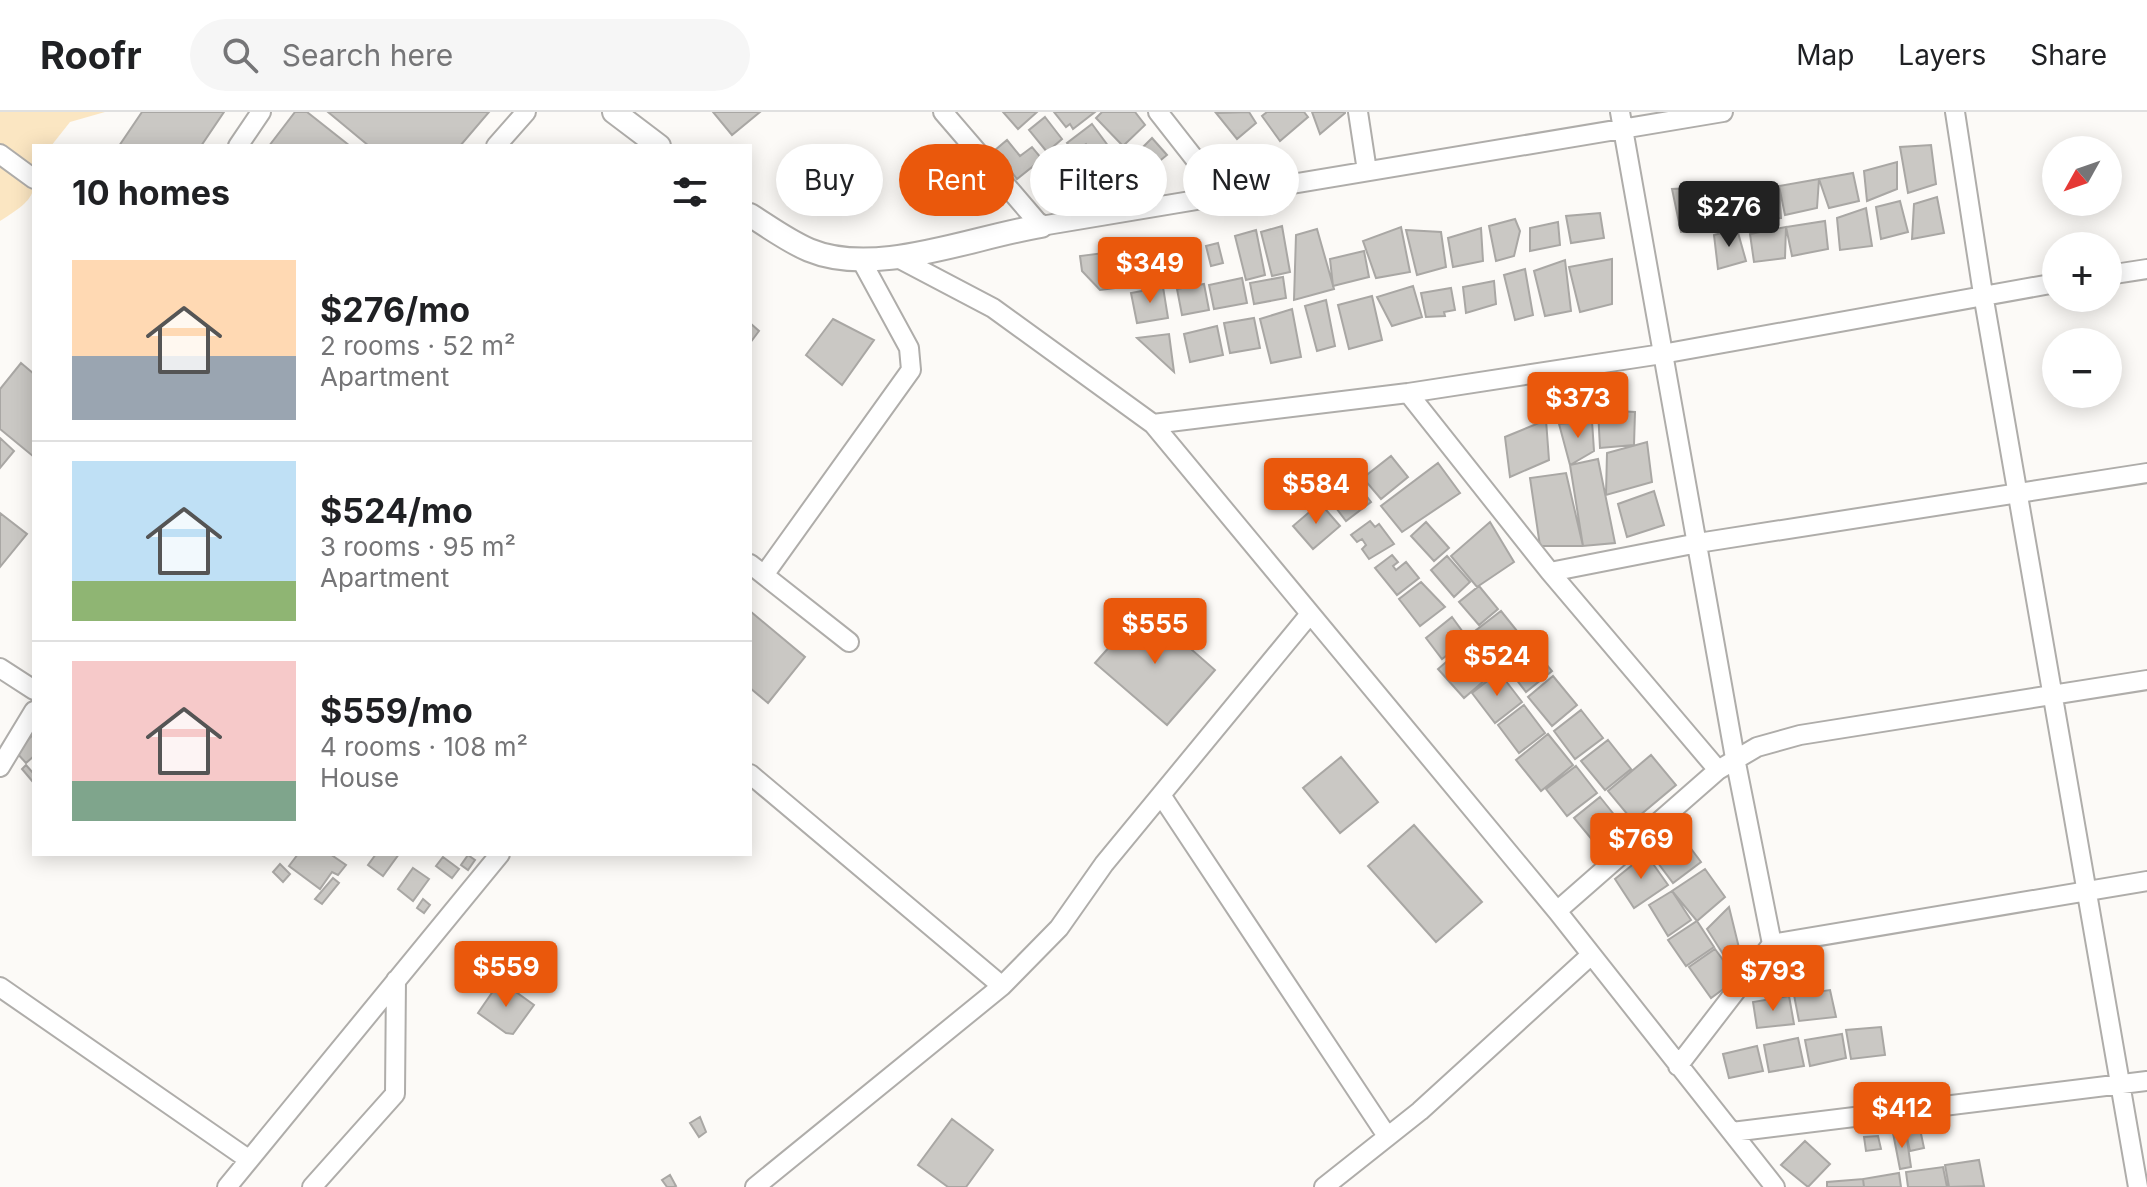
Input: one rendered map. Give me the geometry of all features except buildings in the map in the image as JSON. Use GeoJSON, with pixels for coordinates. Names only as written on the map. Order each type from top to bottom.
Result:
{"type":"FeatureCollection","features":[{"type":"Feature","properties":{"kind":"street"},"geometry":{"type":"LineString","coordinates":[[239,144],[261,112]]}},
{"type":"Feature","properties":{"kind":"street"},"geometry":{"type":"LineString","coordinates":[[498,144],[526,112]]}},
{"type":"Feature","properties":{"kind":"street"},"geometry":{"type":"LineString","coordinates":[[614,112],[656,144]]}},
{"type":"Feature","properties":{"kind":"street"},"geometry":{"type":"LineString","coordinates":[[943,112],[1041,226]]}},
{"type":"Feature","properties":{"kind":"street"},"geometry":{"type":"LineString","coordinates":[[1158,112],[1183,144]]}},
{"type":"Feature","properties":{"kind":"street"},"geometry":{"type":"LineString","coordinates":[[1358,112],[1367,171]]}},
{"type":"Feature","properties":{"kind":"street"},"geometry":{"type":"LineString","coordinates":[[1299,182],[1621,120],[1723,112]]}},
{"type":"Feature","properties":{"kind":"street"},"geometry":{"type":"LineString","coordinates":[[1955,112],[1983,294],[2138,1187]]}},
{"type":"Feature","properties":{"kind":"street"},"geometry":{"type":"LineString","coordinates":[[1621,120],[1735,758],[1772,944]]}},
{"type":"Feature","properties":{"kind":"street"},"geometry":{"type":"LineString","coordinates":[[0,154],[32,178]]}},
{"type":"Feature","properties":{"kind":"street"},"geometry":{"type":"LineString","coordinates":[[752,216],[811,251],[860,258],[898,258],[1041,226],[1183,202]]}},
{"type":"Feature","properties":{"kind":"street"},"geometry":{"type":"LineString","coordinates":[[849,642],[757,569],[911,370],[909,348],[860,258]]}},
{"type":"Feature","properties":{"kind":"street"},"geometry":{"type":"LineString","coordinates":[[898,258],[952,283],[993,308],[1153,424],[1557,911],[1775,1187]]}},
{"type":"Feature","properties":{"kind":"street"},"geometry":{"type":"LineString","coordinates":[[2122,273],[2147,269]]}},
{"type":"Feature","properties":{"kind":"street"},"geometry":{"type":"LineString","coordinates":[[1153,424],[1408,393],[1662,354],[2042,285]]}},
{"type":"Feature","properties":{"kind":"street"},"geometry":{"type":"LineString","coordinates":[[1408,393],[1550,572],[1718,770]]}},
{"type":"Feature","properties":{"kind":"street"},"geometry":{"type":"LineString","coordinates":[[1550,572],[1698,543],[2147,473]]}},
{"type":"Feature","properties":{"kind":"street"},"geometry":{"type":"LineString","coordinates":[[755,1187],[1002,986],[1059,928],[1104,864],[1310,614]]}},
{"type":"Feature","properties":{"kind":"street"},"geometry":{"type":"LineString","coordinates":[[0,668],[32,689]]}},
{"type":"Feature","properties":{"kind":"street"},"geometry":{"type":"LineString","coordinates":[[1557,911],[1718,770],[1735,758],[1781,739],[2147,680]]}},
{"type":"Feature","properties":{"kind":"street"},"geometry":{"type":"LineString","coordinates":[[0,767],[32,714]]}},
{"type":"Feature","properties":{"kind":"street"},"geometry":{"type":"LineString","coordinates":[[752,776],[1002,986]]}},
{"type":"Feature","properties":{"kind":"street"},"geometry":{"type":"LineString","coordinates":[[1161,795],[1387,1136]]}},
{"type":"Feature","properties":{"kind":"street"},"geometry":{"type":"LineString","coordinates":[[227,1187],[492,857]]}},
{"type":"Feature","properties":{"kind":"street"},"geometry":{"type":"LineString","coordinates":[[1678,1066],[1772,944],[2147,881]]}},
{"type":"Feature","properties":{"kind":"street"},"geometry":{"type":"LineString","coordinates":[[1324,1187],[1420,1111],[1591,955]]}},
{"type":"Feature","properties":{"kind":"street"},"geometry":{"type":"LineString","coordinates":[[312,1187],[395,1094],[396,980]]}},
{"type":"Feature","properties":{"kind":"street"},"geometry":{"type":"LineString","coordinates":[[0,987],[248,1159]]}},
{"type":"Feature","properties":{"kind":"street"},"geometry":{"type":"LineString","coordinates":[[1732,1132],[2147,1081]]}},
{"type":"Feature","properties":{"kind":"shaded area"},"geometry":{"type":"Polygon","coordinates":[[[0,112],[105,112],[70,122],[53,144],[32,144],[32,193],[23,205],[0,221],[0,112]]]}}]}
